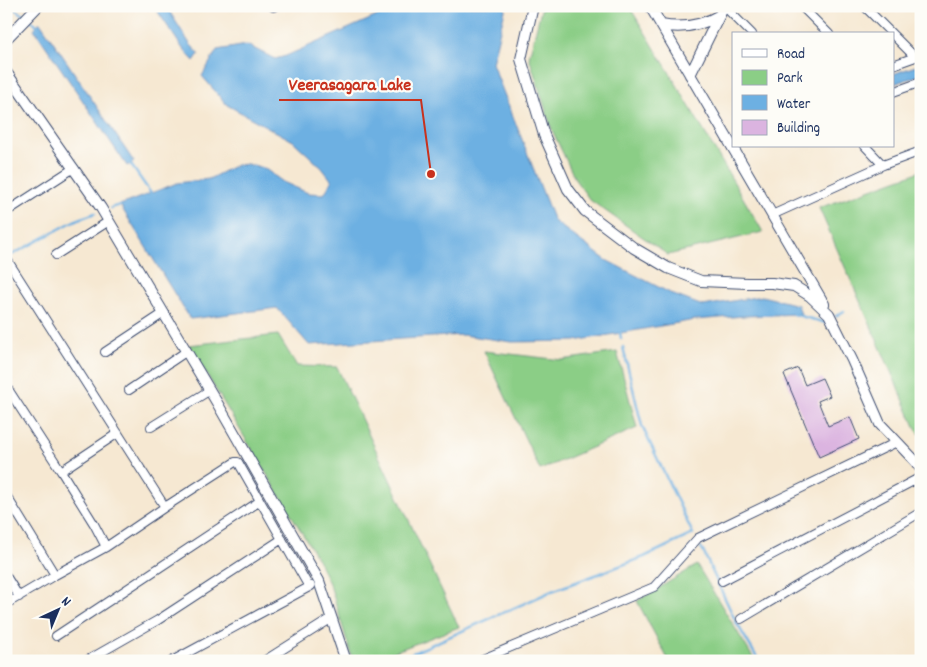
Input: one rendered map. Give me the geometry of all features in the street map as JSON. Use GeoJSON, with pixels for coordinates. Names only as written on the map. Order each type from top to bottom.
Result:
{"type":"FeatureCollection","features":[{"type":"Feature","properties":{"kind":"street"},"geometry":{"type":"LineString","coordinates":[[6,39],[38,6]]}},
{"type":"Feature","properties":{"kind":"street"},"geometry":{"type":"LineString","coordinates":[[533,6],[521,60],[544,135],[568,189],[585,211],[634,248],[668,268],[701,280],[772,283],[794,286],[810,296],[829,314]]}},
{"type":"Feature","properties":{"kind":"street"},"geometry":{"type":"LineString","coordinates":[[650,6],[690,75],[731,138]]}},
{"type":"Feature","properties":{"kind":"street"},"geometry":{"type":"LineString","coordinates":[[802,6],[827,32]]}},
{"type":"Feature","properties":{"kind":"street"},"geometry":{"type":"LineString","coordinates":[[864,6],[890,32]]}},
{"type":"Feature","properties":{"kind":"street"},"geometry":{"type":"LineString","coordinates":[[661,25],[691,26],[706,22],[722,9]]}},
{"type":"Feature","properties":{"kind":"street"},"geometry":{"type":"LineString","coordinates":[[722,9],[750,32]]}},
{"type":"Feature","properties":{"kind":"street"},"geometry":{"type":"LineString","coordinates":[[690,75],[722,9]]}},
{"type":"Feature","properties":{"kind":"street"},"geometry":{"type":"LineString","coordinates":[[894,36],[918,56],[894,65]]}},
{"type":"Feature","properties":{"kind":"street"},"geometry":{"type":"LineString","coordinates":[[6,72],[109,221],[210,390],[319,581],[345,660]]}},
{"type":"Feature","properties":{"kind":"street"},"geometry":{"type":"LineString","coordinates":[[894,92],[921,82]]}},
{"type":"Feature","properties":{"kind":"street"},"geometry":{"type":"LineString","coordinates":[[736,148],[772,215],[829,314],[852,360],[880,424],[921,469]]}},
{"type":"Feature","properties":{"kind":"street"},"geometry":{"type":"LineString","coordinates":[[867,148],[883,165]]}},
{"type":"Feature","properties":{"kind":"street"},"geometry":{"type":"LineString","coordinates":[[772,215],[883,165],[921,151]]}},
{"type":"Feature","properties":{"kind":"street"},"geometry":{"type":"LineString","coordinates":[[6,212],[74,168]]}},
{"type":"Feature","properties":{"kind":"street"},"geometry":{"type":"LineString","coordinates":[[56,255],[109,221]]}},
{"type":"Feature","properties":{"kind":"street"},"geometry":{"type":"LineString","coordinates":[[7,260],[165,507]]}},
{"type":"Feature","properties":{"kind":"street"},"geometry":{"type":"LineString","coordinates":[[104,352],[164,313]]}},
{"type":"Feature","properties":{"kind":"street"},"geometry":{"type":"LineString","coordinates":[[129,390],[187,351]]}},
{"type":"Feature","properties":{"kind":"street"},"geometry":{"type":"LineString","coordinates":[[6,386],[94,524],[106,547]]}},
{"type":"Feature","properties":{"kind":"street"},"geometry":{"type":"LineString","coordinates":[[151,428],[210,390]]}},
{"type":"Feature","properties":{"kind":"street"},"geometry":{"type":"LineString","coordinates":[[61,471],[118,432]]}},
{"type":"Feature","properties":{"kind":"street"},"geometry":{"type":"LineString","coordinates":[[478,661],[654,587],[698,538],[897,442]]}},
{"type":"Feature","properties":{"kind":"street"},"geometry":{"type":"LineString","coordinates":[[6,604],[106,547],[236,461],[309,587]]}},
{"type":"Feature","properties":{"kind":"street"},"geometry":{"type":"LineString","coordinates":[[722,581],[921,478]]}},
{"type":"Feature","properties":{"kind":"street"},"geometry":{"type":"LineString","coordinates":[[6,495],[54,575]]}},
{"type":"Feature","properties":{"kind":"street"},"geometry":{"type":"LineString","coordinates":[[56,636],[260,501]]}},
{"type":"Feature","properties":{"kind":"street"},"geometry":{"type":"LineString","coordinates":[[741,619],[921,512]]}},
{"type":"Feature","properties":{"kind":"street"},"geometry":{"type":"LineString","coordinates":[[86,661],[158,620],[282,539]]}},
{"type":"Feature","properties":{"kind":"street"},"geometry":{"type":"LineString","coordinates":[[6,576],[18,597]]}},
{"type":"Feature","properties":{"kind":"street"},"geometry":{"type":"LineString","coordinates":[[172,661],[319,581]]}},
{"type":"Feature","properties":{"kind":"street"},"geometry":{"type":"LineString","coordinates":[[264,661],[332,618]]}},
{"type":"Feature","properties":{"kind":"green space"},"geometry":{"type":"Polygon","coordinates":[[[542,6],[629,6],[763,232],[668,255],[590,200],[576,181],[552,130],[529,57],[542,6]]]}},
{"type":"Feature","properties":{"kind":"green space"},"geometry":{"type":"Polygon","coordinates":[[[921,171],[921,435],[917,431],[819,208],[921,171]]]}},
{"type":"Feature","properties":{"kind":"green space"},"geometry":{"type":"Polygon","coordinates":[[[278,335],[297,366],[337,367],[459,627],[370,661],[353,661],[331,588],[319,561],[189,345],[278,335]]]}},
{"type":"Feature","properties":{"kind":"green space"},"geometry":{"type":"Polygon","coordinates":[[[484,351],[562,360],[617,352],[637,428],[540,470],[484,351]]]}},
{"type":"Feature","properties":{"kind":"green space"},"geometry":{"type":"Polygon","coordinates":[[[697,565],[755,661],[669,661],[637,601],[697,565]]]}},
{"type":"Feature","properties":{"kind":"water"},"geometry":{"type":"Polygon","coordinates":[[[154,6],[166,6],[190,44],[199,54],[194,61],[183,49],[154,6]]]}},
{"type":"Feature","properties":{"kind":"water"},"geometry":{"type":"Polygon","coordinates":[[[395,6],[506,6],[492,63],[554,221],[606,260],[674,295],[703,306],[762,296],[798,305],[801,314],[695,320],[575,341],[512,342],[463,335],[309,345],[277,308],[190,319],[120,205],[177,183],[209,179],[236,165],[247,164],[264,168],[283,182],[308,193],[324,194],[332,181],[322,168],[293,141],[227,105],[202,76],[217,50],[247,45],[275,59],[286,56],[386,12],[395,6]]]}},
{"type":"Feature","properties":{"kind":"water"},"geometry":{"type":"Polygon","coordinates":[[[40,22],[134,162],[127,166],[34,29],[40,22]]]}},
{"type":"Feature","properties":{"kind":"water"},"geometry":{"type":"Polygon","coordinates":[[[921,64],[921,75],[894,84],[894,74],[921,64]]]}},
{"type":"Feature","properties":{"kind":"building"},"geometry":{"type":"Polygon","coordinates":[[[798,368],[805,385],[822,378],[830,396],[818,401],[828,426],[850,417],[859,439],[819,457],[784,374],[798,368]]]}},
{"type":"Feature","properties":{"kind":"waterway"},"geometry":{"type":"LineString","coordinates":[[15,9],[25,16]]}},
{"type":"Feature","properties":{"kind":"waterway"},"geometry":{"type":"LineString","coordinates":[[29,19],[38,27]]}},
{"type":"Feature","properties":{"kind":"waterway"},"geometry":{"type":"LineString","coordinates":[[129,162],[152,195]]}},
{"type":"Feature","properties":{"kind":"waterway"},"geometry":{"type":"LineString","coordinates":[[111,208],[120,205]]}},
{"type":"Feature","properties":{"kind":"waterway"},"geometry":{"type":"LineString","coordinates":[[8,257],[74,221],[95,213]]}},
{"type":"Feature","properties":{"kind":"waterway"},"geometry":{"type":"LineString","coordinates":[[836,316],[844,311]]}},
{"type":"Feature","properties":{"kind":"waterway"},"geometry":{"type":"LineString","coordinates":[[793,314],[826,323]]}},
{"type":"Feature","properties":{"kind":"waterway"},"geometry":{"type":"LineString","coordinates":[[620,333],[621,338]]}},
{"type":"Feature","properties":{"kind":"waterway"},"geometry":{"type":"LineString","coordinates":[[395,661],[552,591],[644,557],[693,534],[642,426],[623,347]]}},
{"type":"Feature","properties":{"kind":"waterway"},"geometry":{"type":"LineString","coordinates":[[701,547],[736,622],[759,661]]}},
{"type":"Feature","properties":{"kind":"place","name":"Veerasagara Lake"},"geometry":{"type":"Point","coordinates":[431,174]}}]}
